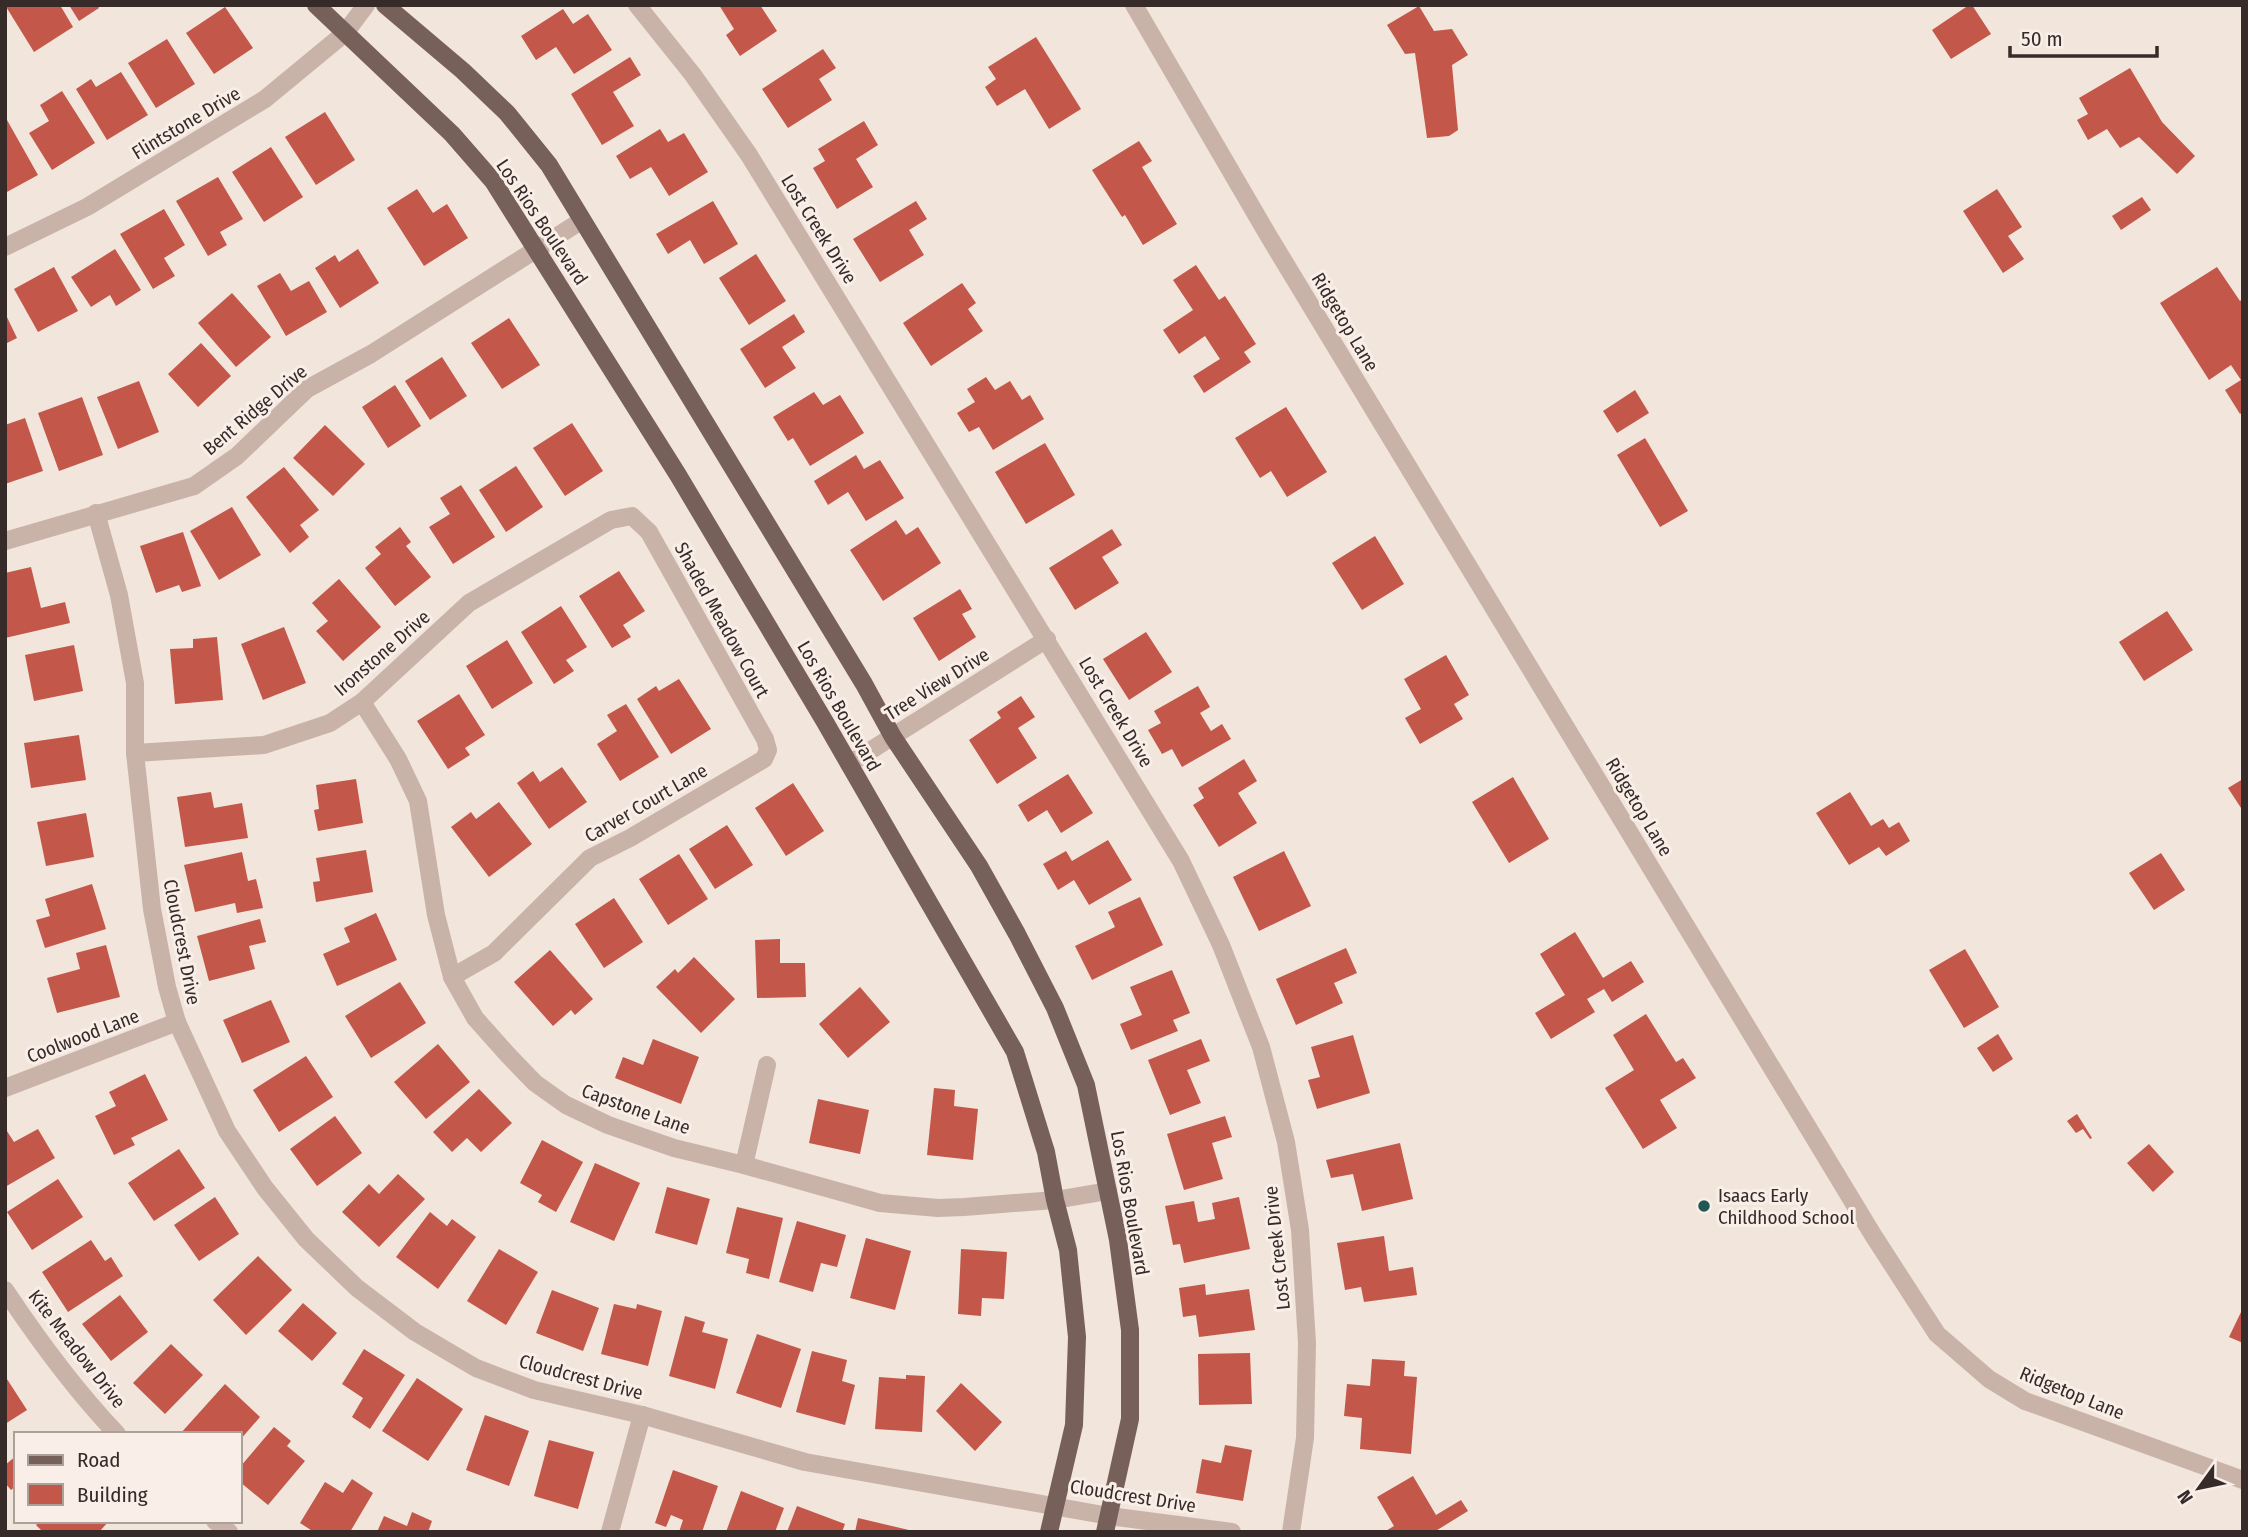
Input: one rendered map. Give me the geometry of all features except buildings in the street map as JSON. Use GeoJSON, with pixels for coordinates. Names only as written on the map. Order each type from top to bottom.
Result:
{"type":"FeatureCollection","features":[{"type":"Feature","properties":{"kind":"main road","name":"Los Rios Boulevard"},"geometry":{"type":"LineString","coordinates":[[316,5],[460,144],[494,181],[661,447],[1015,1052],[1046,1152],[1068,1250],[1077,1338],[1074,1424],[1049,1532]]}},
{"type":"Feature","properties":{"kind":"main road","name":"Los Rios Boulevard"},"geometry":{"type":"LineString","coordinates":[[385,5],[463,71],[507,113],[549,165],[893,737],[979,866],[1055,1007],[1086,1086],[1118,1240],[1130,1330],[1130,1419],[1107,1524]]}},
{"type":"Feature","properties":{"kind":"street","name":"Flintstone Drive"},"geometry":{"type":"LineString","coordinates":[[5,247],[87,207],[265,99],[345,33],[366,5]]}},
{"type":"Feature","properties":{"kind":"street","name":"Lost Creek Drive"},"geometry":{"type":"LineString","coordinates":[[637,5],[693,75],[748,155],[1181,861],[1221,945],[1261,1046],[1286,1142],[1300,1230],[1307,1343],[1304,1438],[1291,1532]]}},
{"type":"Feature","properties":{"kind":"street","name":"Ridgetop Lane"},"geometry":{"type":"LineString","coordinates":[[1134,5],[1289,270],[1866,1223],[1937,1334],[1989,1379],[2025,1401],[2243,1480]]}},
{"type":"Feature","properties":{"kind":"street","name":"Bent Ridge Drive"},"geometry":{"type":"LineString","coordinates":[[5,541],[194,486],[237,456],[307,389],[371,354],[582,221]]}},
{"type":"Feature","properties":{"kind":"street","name":"Cloudcrest Drive"},"geometry":{"type":"LineString","coordinates":[[96,513],[119,595],[135,684],[135,753],[152,909],[167,988],[177,1023],[227,1131],[265,1188],[306,1239],[357,1288],[415,1332],[476,1368],[534,1390],[642,1415],[806,1462],[1056,1506],[1107,1524],[1232,1532]]}},
{"type":"Feature","properties":{"kind":"street","name":"Ironstone Drive"},"geometry":{"type":"LineString","coordinates":[[135,753],[264,745],[330,723],[362,702],[469,603],[611,520],[632,516]]}},
{"type":"Feature","properties":{"kind":"street","name":"Shaded Meadow Court"},"geometry":{"type":"LineString","coordinates":[[632,516],[649,532],[765,739],[768,750]]}},
{"type":"Feature","properties":{"kind":"street","name":"Tree View Drive"},"geometry":{"type":"LineString","coordinates":[[849,765],[1047,639]]}},
{"type":"Feature","properties":{"kind":"street","name":"Capstone Lane"},"geometry":{"type":"LineString","coordinates":[[362,702],[398,759],[418,801],[436,915],[452,977],[475,1018],[535,1083],[566,1105],[608,1125],[674,1148],[880,1203],[938,1208],[1055,1200],[1108,1191]]}},
{"type":"Feature","properties":{"kind":"street","name":"Carver Court Lane"},"geometry":{"type":"LineString","coordinates":[[452,977],[494,953],[590,858],[630,838],[764,759],[768,750]]}},
{"type":"Feature","properties":{"kind":"street","name":"Coolwood Lane"},"geometry":{"type":"LineString","coordinates":[[5,1088],[177,1023]]}},
{"type":"Feature","properties":{"kind":"street"},"geometry":{"type":"LineString","coordinates":[[744,1165],[767,1065]]}},
{"type":"Feature","properties":{"kind":"street","name":"Kite Meadow Drive"},"geometry":{"type":"LineString","coordinates":[[5,1290],[36,1338],[115,1432]]}},
{"type":"Feature","properties":{"kind":"street"},"geometry":{"type":"LineString","coordinates":[[610,1532],[642,1415]]}},
{"type":"Feature","properties":{"kind":"place","name":"Isaacs Early Childhood School"},"geometry":{"type":"Point","coordinates":[1704,1206]}}]}
